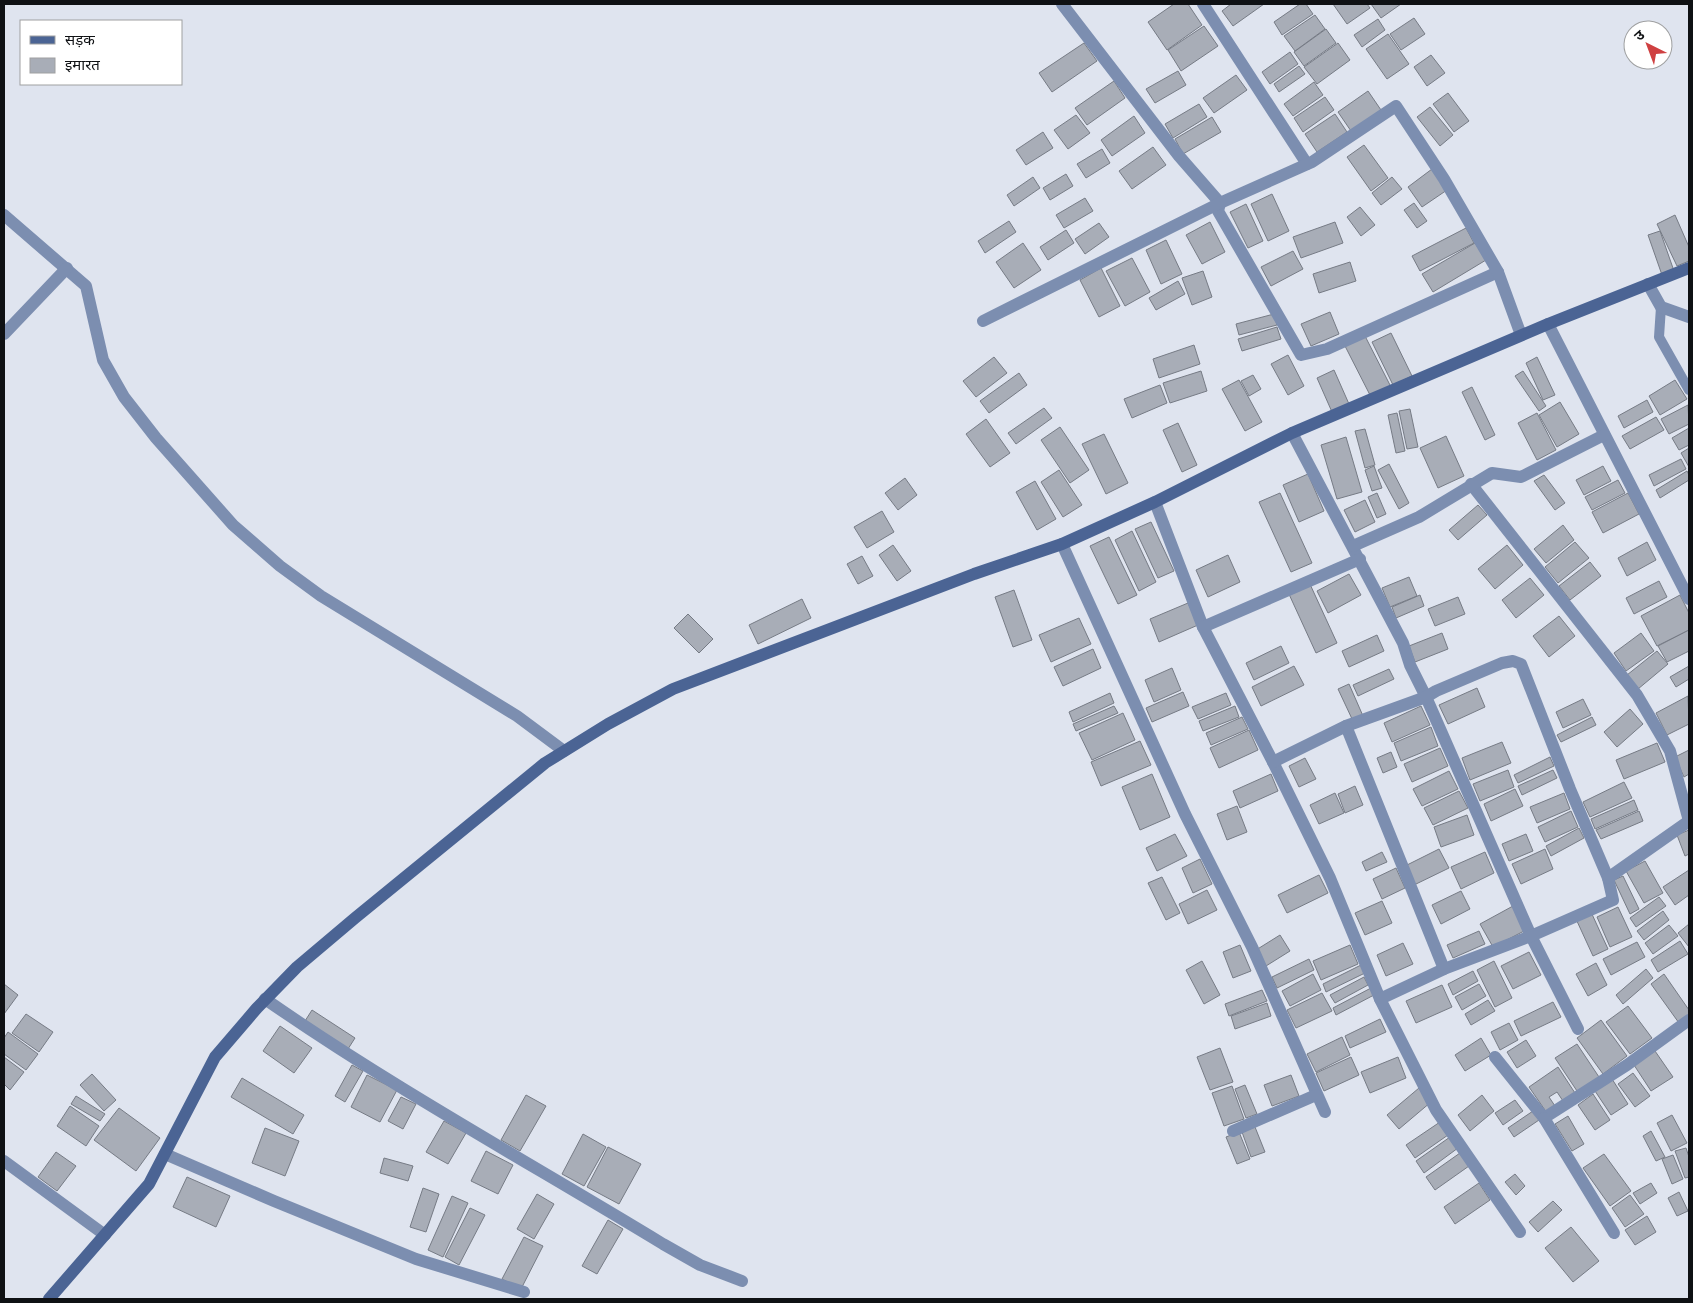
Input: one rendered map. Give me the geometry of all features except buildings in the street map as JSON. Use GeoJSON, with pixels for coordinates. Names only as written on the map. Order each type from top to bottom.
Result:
{"type":"FeatureCollection","features":[{"type":"Feature","properties":{"kind":"main road"},"geometry":{"type":"LineString","coordinates":[[49,1299],[148,1184],[215,1057],[265,999],[297,967],[355,918],[545,763],[564,751],[608,724],[673,689],[965,578],[1062,544],[1155,502],[1292,433],[1521,335],[1689,268]]}},
{"type":"Feature","properties":{"kind":"street"},"geometry":{"type":"LineString","coordinates":[[1062,4],[1178,156],[1220,203]]}},
{"type":"Feature","properties":{"kind":"street"},"geometry":{"type":"LineString","coordinates":[[1202,4],[1307,164]]}},
{"type":"Feature","properties":{"kind":"street"},"geometry":{"type":"LineString","coordinates":[[983,321],[1220,203],[1307,164],[1396,106],[1444,179],[1498,272],[1521,335]]}},
{"type":"Feature","properties":{"kind":"street"},"geometry":{"type":"LineString","coordinates":[[1220,203],[1218,211],[1300,355],[1327,349],[1498,272]]}},
{"type":"Feature","properties":{"kind":"street"},"geometry":{"type":"LineString","coordinates":[[4,216],[86,286],[102,360],[124,397],[156,438],[233,525],[280,566],[321,596],[517,716],[564,751]]}},
{"type":"Feature","properties":{"kind":"street"},"geometry":{"type":"LineString","coordinates":[[4,334],[67,268]]}},
{"type":"Feature","properties":{"kind":"street"},"geometry":{"type":"LineString","coordinates":[[1648,284],[1661,307],[1689,317]]}},
{"type":"Feature","properties":{"kind":"street"},"geometry":{"type":"LineString","coordinates":[[1548,324],[1689,599]]}},
{"type":"Feature","properties":{"kind":"street"},"geometry":{"type":"LineString","coordinates":[[1292,433],[1403,643],[1410,665],[1426,697],[1531,936],[1578,1029]]}},
{"type":"Feature","properties":{"kind":"street"},"geometry":{"type":"LineString","coordinates":[[1353,546],[1419,517],[1492,473],[1521,477],[1604,435]]}},
{"type":"Feature","properties":{"kind":"street"},"geometry":{"type":"LineString","coordinates":[[1471,484],[1637,695],[1670,751],[1689,821],[1608,878]]}},
{"type":"Feature","properties":{"kind":"street"},"geometry":{"type":"LineString","coordinates":[[1155,502],[1203,627],[1273,762],[1330,878],[1380,999],[1436,1110],[1520,1232]]}},
{"type":"Feature","properties":{"kind":"street"},"geometry":{"type":"LineString","coordinates":[[1062,544],[1185,814],[1252,947],[1325,1112]]}},
{"type":"Feature","properties":{"kind":"street"},"geometry":{"type":"LineString","coordinates":[[1203,627],[1360,559]]}},
{"type":"Feature","properties":{"kind":"street"},"geometry":{"type":"LineString","coordinates":[[1273,762],[1346,726],[1426,697],[1502,663],[1514,661],[1521,664],[1570,789],[1608,878],[1613,900],[1531,936],[1444,969],[1380,999]]}},
{"type":"Feature","properties":{"kind":"street"},"geometry":{"type":"LineString","coordinates":[[1346,726],[1444,969]]}},
{"type":"Feature","properties":{"kind":"street"},"geometry":{"type":"LineString","coordinates":[[265,999],[326,1042],[394,1084],[663,1244],[700,1265],[742,1281]]}},
{"type":"Feature","properties":{"kind":"street"},"geometry":{"type":"LineString","coordinates":[[1544,1118],[1627,1065],[1689,1020]]}},
{"type":"Feature","properties":{"kind":"street"},"geometry":{"type":"LineString","coordinates":[[1495,1057],[1544,1118],[1614,1233]]}},
{"type":"Feature","properties":{"kind":"street"},"geometry":{"type":"LineString","coordinates":[[1233,1131],[1316,1095]]}},
{"type":"Feature","properties":{"kind":"street"},"geometry":{"type":"LineString","coordinates":[[165,1154],[416,1259],[524,1292]]}},
{"type":"Feature","properties":{"kind":"street"},"geometry":{"type":"LineString","coordinates":[[4,1161],[105,1235]]}},
{"type":"Feature","properties":{"kind":"lane"},"geometry":{"type":"LineString","coordinates":[[1661,307],[1660,337],[1689,390]]}}]}
